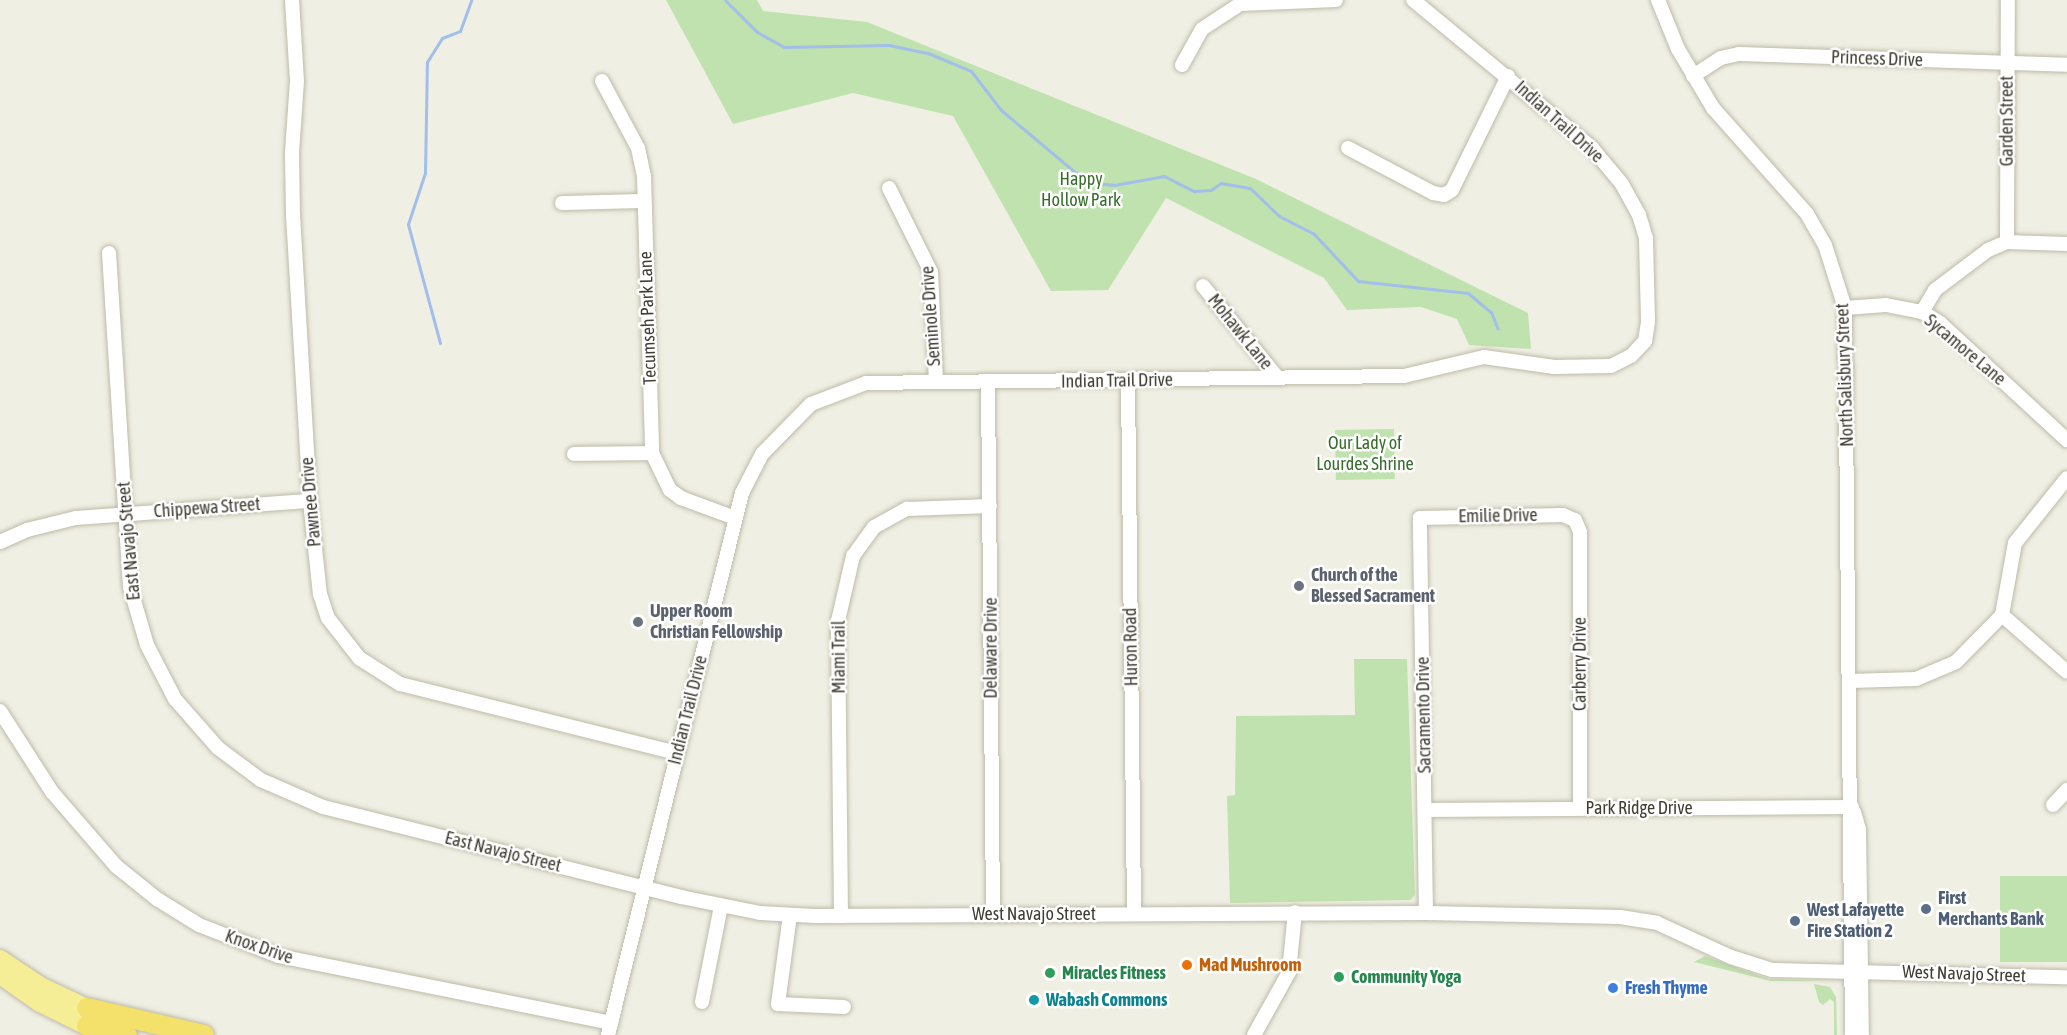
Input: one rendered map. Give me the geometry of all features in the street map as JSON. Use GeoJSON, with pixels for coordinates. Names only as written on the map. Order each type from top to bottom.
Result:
{"type":"FeatureCollection","features":[{"type":"Feature","properties":{"kind":"highway"},"geometry":{"type":"LineString","coordinates":[[87,1023],[127,1035]]}},
{"type":"Feature","properties":{"kind":"highway"},"geometry":{"type":"LineString","coordinates":[[87,1023],[204,1035]]}},
{"type":"Feature","properties":{"kind":"main road"},"geometry":{"type":"LineString","coordinates":[[0,959],[42,987],[87,1023]]}},
{"type":"Feature","properties":{"kind":"main road"},"geometry":{"type":"LineString","coordinates":[[0,975],[40,1003],[87,1023]]}},
{"type":"Feature","properties":{"kind":"street","name":"Pawnee Drive"},"geometry":{"type":"LineString","coordinates":[[292,0],[297,81],[292,183],[310,501],[320,594],[328,618],[341,639],[380,674],[400,684],[676,753]]}},
{"type":"Feature","properties":{"kind":"street"},"geometry":{"type":"LineString","coordinates":[[1182,64],[1202,29],[1240,4],[1336,0]]}},
{"type":"Feature","properties":{"kind":"street","name":"Indian Trail Drive"},"geometry":{"type":"LineString","coordinates":[[609,1029],[735,518],[754,465],[778,434],[811,404],[866,383],[1404,376],[1484,357],[1554,367],[1611,366],[1631,356],[1645,341],[1648,321],[1646,238],[1639,215],[1622,184],[1592,148],[1508,76],[1413,0]]}},
{"type":"Feature","properties":{"kind":"street","name":"North Salisbury Street"},"geometry":{"type":"LineString","coordinates":[[1658,0],[1693,76],[1734,133],[1807,214],[1825,245],[1845,308],[1852,807],[1859,830],[1856,971],[1852,1035]]}},
{"type":"Feature","properties":{"kind":"street","name":"Garden Street"},"geometry":{"type":"LineString","coordinates":[[2007,242],[2008,0]]}},
{"type":"Feature","properties":{"kind":"street","name":"Princess Drive"},"geometry":{"type":"LineString","coordinates":[[1693,76],[1721,58],[1739,54],[2067,65]]}},
{"type":"Feature","properties":{"kind":"street"},"geometry":{"type":"LineString","coordinates":[[1348,148],[1433,193],[1444,195],[1452,190],[1508,76]]}},
{"type":"Feature","properties":{"kind":"street","name":"Tecumseh Park Lane"},"geometry":{"type":"LineString","coordinates":[[602,81],[638,148],[644,176],[652,453],[675,494],[735,518]]}},
{"type":"Feature","properties":{"kind":"street","name":"Seminole Drive"},"geometry":{"type":"LineString","coordinates":[[889,188],[931,272],[936,381]]}},
{"type":"Feature","properties":{"kind":"street"},"geometry":{"type":"LineString","coordinates":[[562,202],[645,201]]}},
{"type":"Feature","properties":{"kind":"street"},"geometry":{"type":"LineString","coordinates":[[1922,312],[1947,280],[1988,249],[2007,242],[2067,244]]}},
{"type":"Feature","properties":{"kind":"street","name":"East Navajo Street"},"geometry":{"type":"LineString","coordinates":[[109,253],[130,587],[147,645],[175,699],[237,764],[261,780],[323,807],[644,887]]}},
{"type":"Feature","properties":{"kind":"street","name":"Mohawk Lane"},"geometry":{"type":"LineString","coordinates":[[1203,286],[1277,377]]}},
{"type":"Feature","properties":{"kind":"street","name":"Sycamore Lane"},"geometry":{"type":"LineString","coordinates":[[1845,308],[1886,305],[1922,312],[1940,323],[2067,440]]}},
{"type":"Feature","properties":{"kind":"street","name":"Delaware Drive"},"geometry":{"type":"LineString","coordinates":[[988,381],[993,914]]}},
{"type":"Feature","properties":{"kind":"street","name":"Huron Road"},"geometry":{"type":"LineString","coordinates":[[1128,381],[1134,913]]}},
{"type":"Feature","properties":{"kind":"street"},"geometry":{"type":"LineString","coordinates":[[574,454],[652,453]]}},
{"type":"Feature","properties":{"kind":"street"},"geometry":{"type":"LineString","coordinates":[[1850,681],[1916,679],[1947,669],[2002,615],[2015,543],[2067,477]]}},
{"type":"Feature","properties":{"kind":"street","name":"Chippewa Street"},"geometry":{"type":"LineString","coordinates":[[0,542],[49,523],[126,514],[310,501]]}},
{"type":"Feature","properties":{"kind":"street","name":"Miami Trail"},"geometry":{"type":"LineString","coordinates":[[841,916],[838,621],[853,556],[874,527],[907,509],[990,506]]}},
{"type":"Feature","properties":{"kind":"street","name":"Emilie Drive"},"geometry":{"type":"LineString","coordinates":[[1420,518],[1563,515],[1575,519]]}},
{"type":"Feature","properties":{"kind":"street","name":"Sacramento Drive"},"geometry":{"type":"LineString","coordinates":[[1420,518],[1426,913]]}},
{"type":"Feature","properties":{"kind":"street","name":"Carberry Drive"},"geometry":{"type":"LineString","coordinates":[[1575,519],[1580,532],[1580,808]]}},
{"type":"Feature","properties":{"kind":"street"},"geometry":{"type":"LineString","coordinates":[[2002,615],[2067,672]]}},
{"type":"Feature","properties":{"kind":"street","name":"Knox Drive"},"geometry":{"type":"LineString","coordinates":[[0,711],[52,792],[116,866],[157,898],[199,925],[288,958],[609,1029],[624,1035]]}},
{"type":"Feature","properties":{"kind":"street"},"geometry":{"type":"LineString","coordinates":[[2053,805],[2067,790]]}},
{"type":"Feature","properties":{"kind":"street","name":"Park Ridge Drive"},"geometry":{"type":"LineString","coordinates":[[1426,810],[1852,807]]}},
{"type":"Feature","properties":{"kind":"street","name":"West Navajo Street"},"geometry":{"type":"LineString","coordinates":[[644,887],[721,906],[790,915],[1295,912],[1620,917],[1658,923],[1757,967],[2067,977]]}},
{"type":"Feature","properties":{"kind":"street"},"geometry":{"type":"LineString","coordinates":[[702,1002],[721,906]]}},
{"type":"Feature","properties":{"kind":"street"},"geometry":{"type":"LineString","coordinates":[[1254,1035],[1289,972],[1295,912]]}},
{"type":"Feature","properties":{"kind":"street"},"geometry":{"type":"LineString","coordinates":[[790,915],[778,1004],[843,1007]]}},
{"type":"Feature","properties":{"kind":"street","name":"North Salisbury Street"},"geometry":{"type":"LineString","coordinates":[[1856,971],[1862,1035]]}},
{"type":"Feature","properties":{"kind":"green space","name":"Happy Hollow Park"},"geometry":{"type":"Polygon","coordinates":[[[666,0],[757,0],[763,11],[867,22],[1256,179],[1528,313],[1531,349],[1469,345],[1457,319],[1421,307],[1347,310],[1324,278],[1166,198],[1108,290],[1051,291],[953,116],[853,93],[733,124],[666,0]]]}},
{"type":"Feature","properties":{"kind":"green space","name":"Our Lady of Lourdes Shrine"},"geometry":{"type":"Polygon","coordinates":[[[1394,429],[1395,479],[1336,480],[1335,430],[1394,429]]]}},
{"type":"Feature","properties":{"kind":"green space"},"geometry":{"type":"Polygon","coordinates":[[[1354,659],[1407,659],[1415,895],[1410,900],[1230,903],[1227,796],[1235,795],[1236,716],[1355,715],[1354,659]]]}},
{"type":"Feature","properties":{"kind":"green space"},"geometry":{"type":"Polygon","coordinates":[[[2000,876],[2067,876],[2067,962],[2000,962],[2000,876]]]}},
{"type":"Feature","properties":{"kind":"green space"},"geometry":{"type":"Polygon","coordinates":[[[1705,956],[1768,979],[1830,981],[1771,981],[1694,962],[1705,956]]]}},
{"type":"Feature","properties":{"kind":"green space"},"geometry":{"type":"Polygon","coordinates":[[[1814,984],[1830,987],[1836,997],[1837,1035],[1834,1035],[1834,1002],[1830,999],[1823,1005],[1819,1002],[1814,984]]]}},
{"type":"Feature","properties":{"kind":"waterway"},"geometry":{"type":"LineString","coordinates":[[440,343],[408,224],[425,173],[427,62],[442,38],[460,31],[471,0]]}},
{"type":"Feature","properties":{"kind":"waterway"},"geometry":{"type":"LineString","coordinates":[[725,0],[757,32],[784,47],[889,45],[928,53],[971,71],[1001,110],[1088,183],[1114,185],[1164,176],[1194,191],[1211,190],[1221,183],[1250,188],[1279,216],[1313,233],[1358,281],[1468,293],[1491,312],[1498,329]]}},
{"type":"Feature","properties":{"kind":"place","name":"Church of the Blessed Sacrament"},"geometry":{"type":"Point","coordinates":[1299,586]}},
{"type":"Feature","properties":{"kind":"place","name":"Upper Room Christian Fellowship"},"geometry":{"type":"Point","coordinates":[638,622]}},
{"type":"Feature","properties":{"kind":"place","name":"First Merchants Bank"},"geometry":{"type":"Point","coordinates":[1926,909]}},
{"type":"Feature","properties":{"kind":"place","name":"West Lafayette Fire Station 2"},"geometry":{"type":"Point","coordinates":[1795,921]}},
{"type":"Feature","properties":{"kind":"place","name":"Mad Mushroom"},"geometry":{"type":"Point","coordinates":[1187,965]}},
{"type":"Feature","properties":{"kind":"place","name":"Miracles Fitness"},"geometry":{"type":"Point","coordinates":[1050,973]}},
{"type":"Feature","properties":{"kind":"place","name":"Community Yoga"},"geometry":{"type":"Point","coordinates":[1339,977]}},
{"type":"Feature","properties":{"kind":"place","name":"Fresh Thyme"},"geometry":{"type":"Point","coordinates":[1613,988]}},
{"type":"Feature","properties":{"kind":"place","name":"Wabash Commons"},"geometry":{"type":"Point","coordinates":[1034,1000]}}]}
